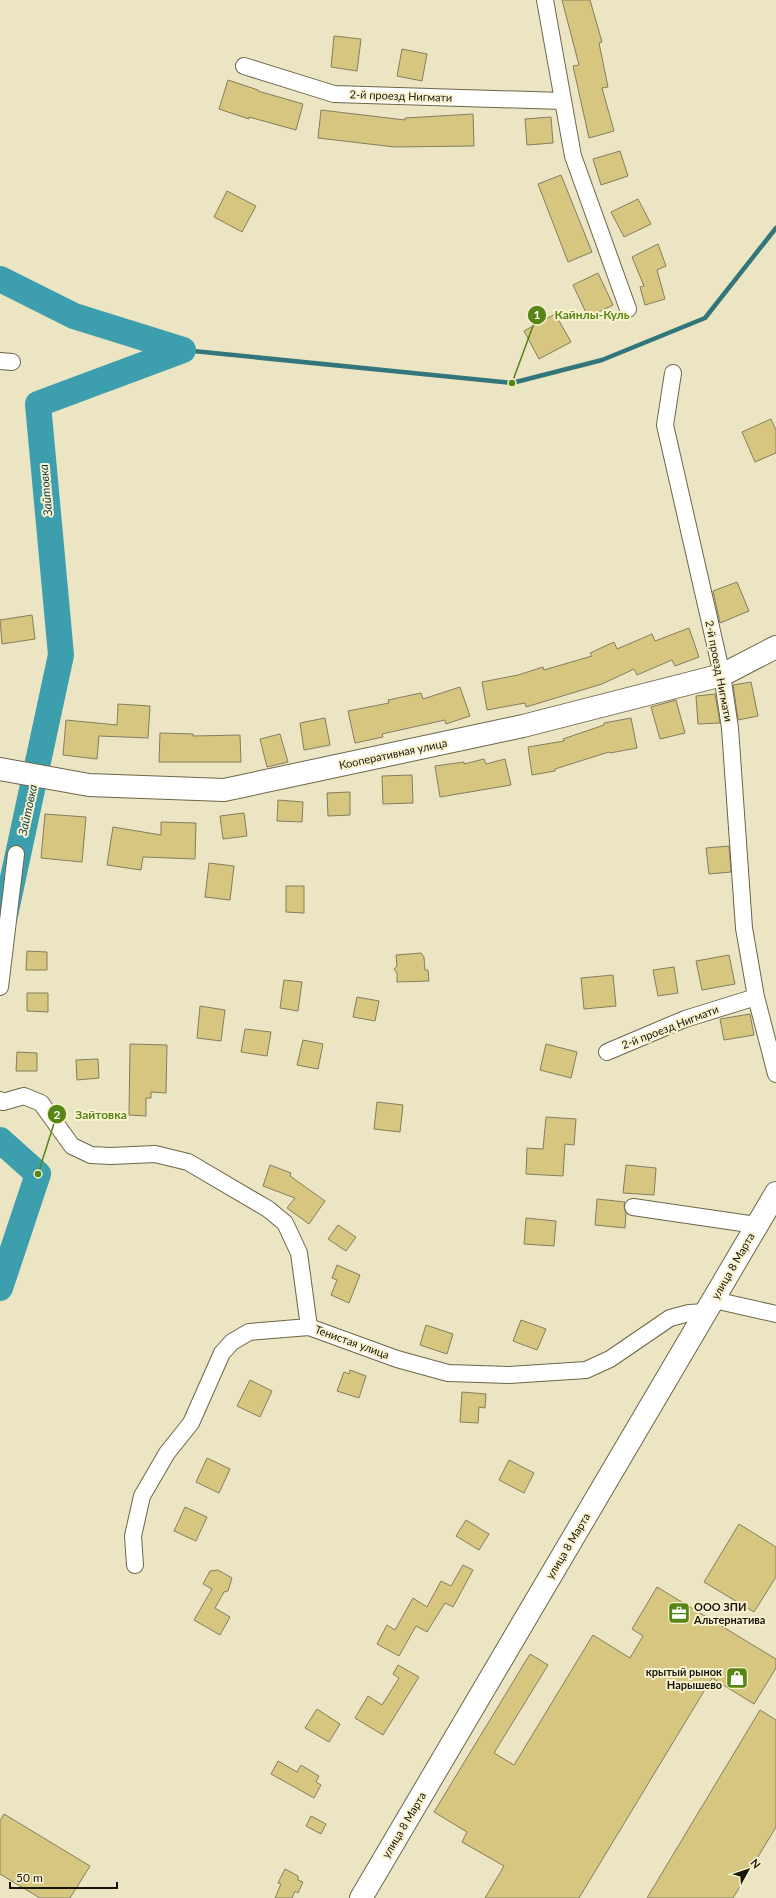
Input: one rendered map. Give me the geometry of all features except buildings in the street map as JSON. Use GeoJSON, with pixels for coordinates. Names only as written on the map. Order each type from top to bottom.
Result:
{"type":"FeatureCollection","features":[{"type":"Feature","properties":{"kind":"main road","name":"Кооперативная улица"},"geometry":{"type":"LineString","coordinates":[[8,772],[89,785],[224,790],[523,726],[722,675],[776,647]]}},
{"type":"Feature","properties":{"kind":"main road","name":"улица 8 Марта"},"geometry":{"type":"LineString","coordinates":[[361,1898],[776,1193]]}},
{"type":"Feature","properties":{"kind":"street"},"geometry":{"type":"LineString","coordinates":[[545,0],[573,156],[628,309]]}},
{"type":"Feature","properties":{"kind":"street","name":"2-й проезд Нигмати"},"geometry":{"type":"LineString","coordinates":[[244,66],[334,94],[563,101]]}},
{"type":"Feature","properties":{"kind":"street","name":"2-й проезд Нигмати"},"geometry":{"type":"LineString","coordinates":[[673,373],[665,424],[722,675],[730,728],[744,928],[756,997],[776,1074]]}},
{"type":"Feature","properties":{"kind":"street"},"geometry":{"type":"LineString","coordinates":[[0,987],[16,854]]}},
{"type":"Feature","properties":{"kind":"street","name":"2-й проезд Нигмати"},"geometry":{"type":"LineString","coordinates":[[607,1052],[685,1019],[756,997]]}},
{"type":"Feature","properties":{"kind":"street"},"geometry":{"type":"LineString","coordinates":[[0,1100],[3,1102],[24,1096],[41,1103],[72,1146],[92,1155],[111,1156],[155,1154],[188,1162],[268,1209],[285,1223],[299,1253],[309,1327]]}},
{"type":"Feature","properties":{"kind":"street"},"geometry":{"type":"LineString","coordinates":[[633,1207],[756,1225]]}},
{"type":"Feature","properties":{"kind":"street","name":"Тенистая улица"},"geometry":{"type":"LineString","coordinates":[[135,1565],[133,1536],[142,1496],[168,1453],[191,1423],[222,1353],[232,1342],[249,1332],[309,1327],[397,1359],[448,1373],[509,1375],[586,1370],[610,1359],[670,1318],[710,1306],[776,1314]]}},
{"type":"Feature","properties":{"kind":"waterway"},"geometry":{"type":"LineString","coordinates":[[183,350],[512,383],[602,360],[705,318],[776,228]]}},
{"type":"Feature","properties":{"kind":"waterway","name":"Зайтовка"},"geometry":{"type":"LineString","coordinates":[[0,279],[74,316],[183,350],[38,404],[61,655],[5,915],[0,917]]}},
{"type":"Feature","properties":{"kind":"waterway","name":"Зайтовка"},"geometry":{"type":"LineString","coordinates":[[0,1140],[38,1174],[0,1288]]}},
{"type":"Feature","properties":{"kind":"place","name":"Кайнлы-Куль"},"geometry":{"type":"Point","coordinates":[512,383]}},
{"type":"Feature","properties":{"kind":"place","name":"Зайтовка"},"geometry":{"type":"Point","coordinates":[38,1174]}},
{"type":"Feature","properties":{"kind":"place","name":"ООО ЗПИ Альтернатива"},"geometry":{"type":"Point","coordinates":[679,1613]}},
{"type":"Feature","properties":{"kind":"place","name":"крытый рынок Нарышево"},"geometry":{"type":"Point","coordinates":[737,1678]}}]}
